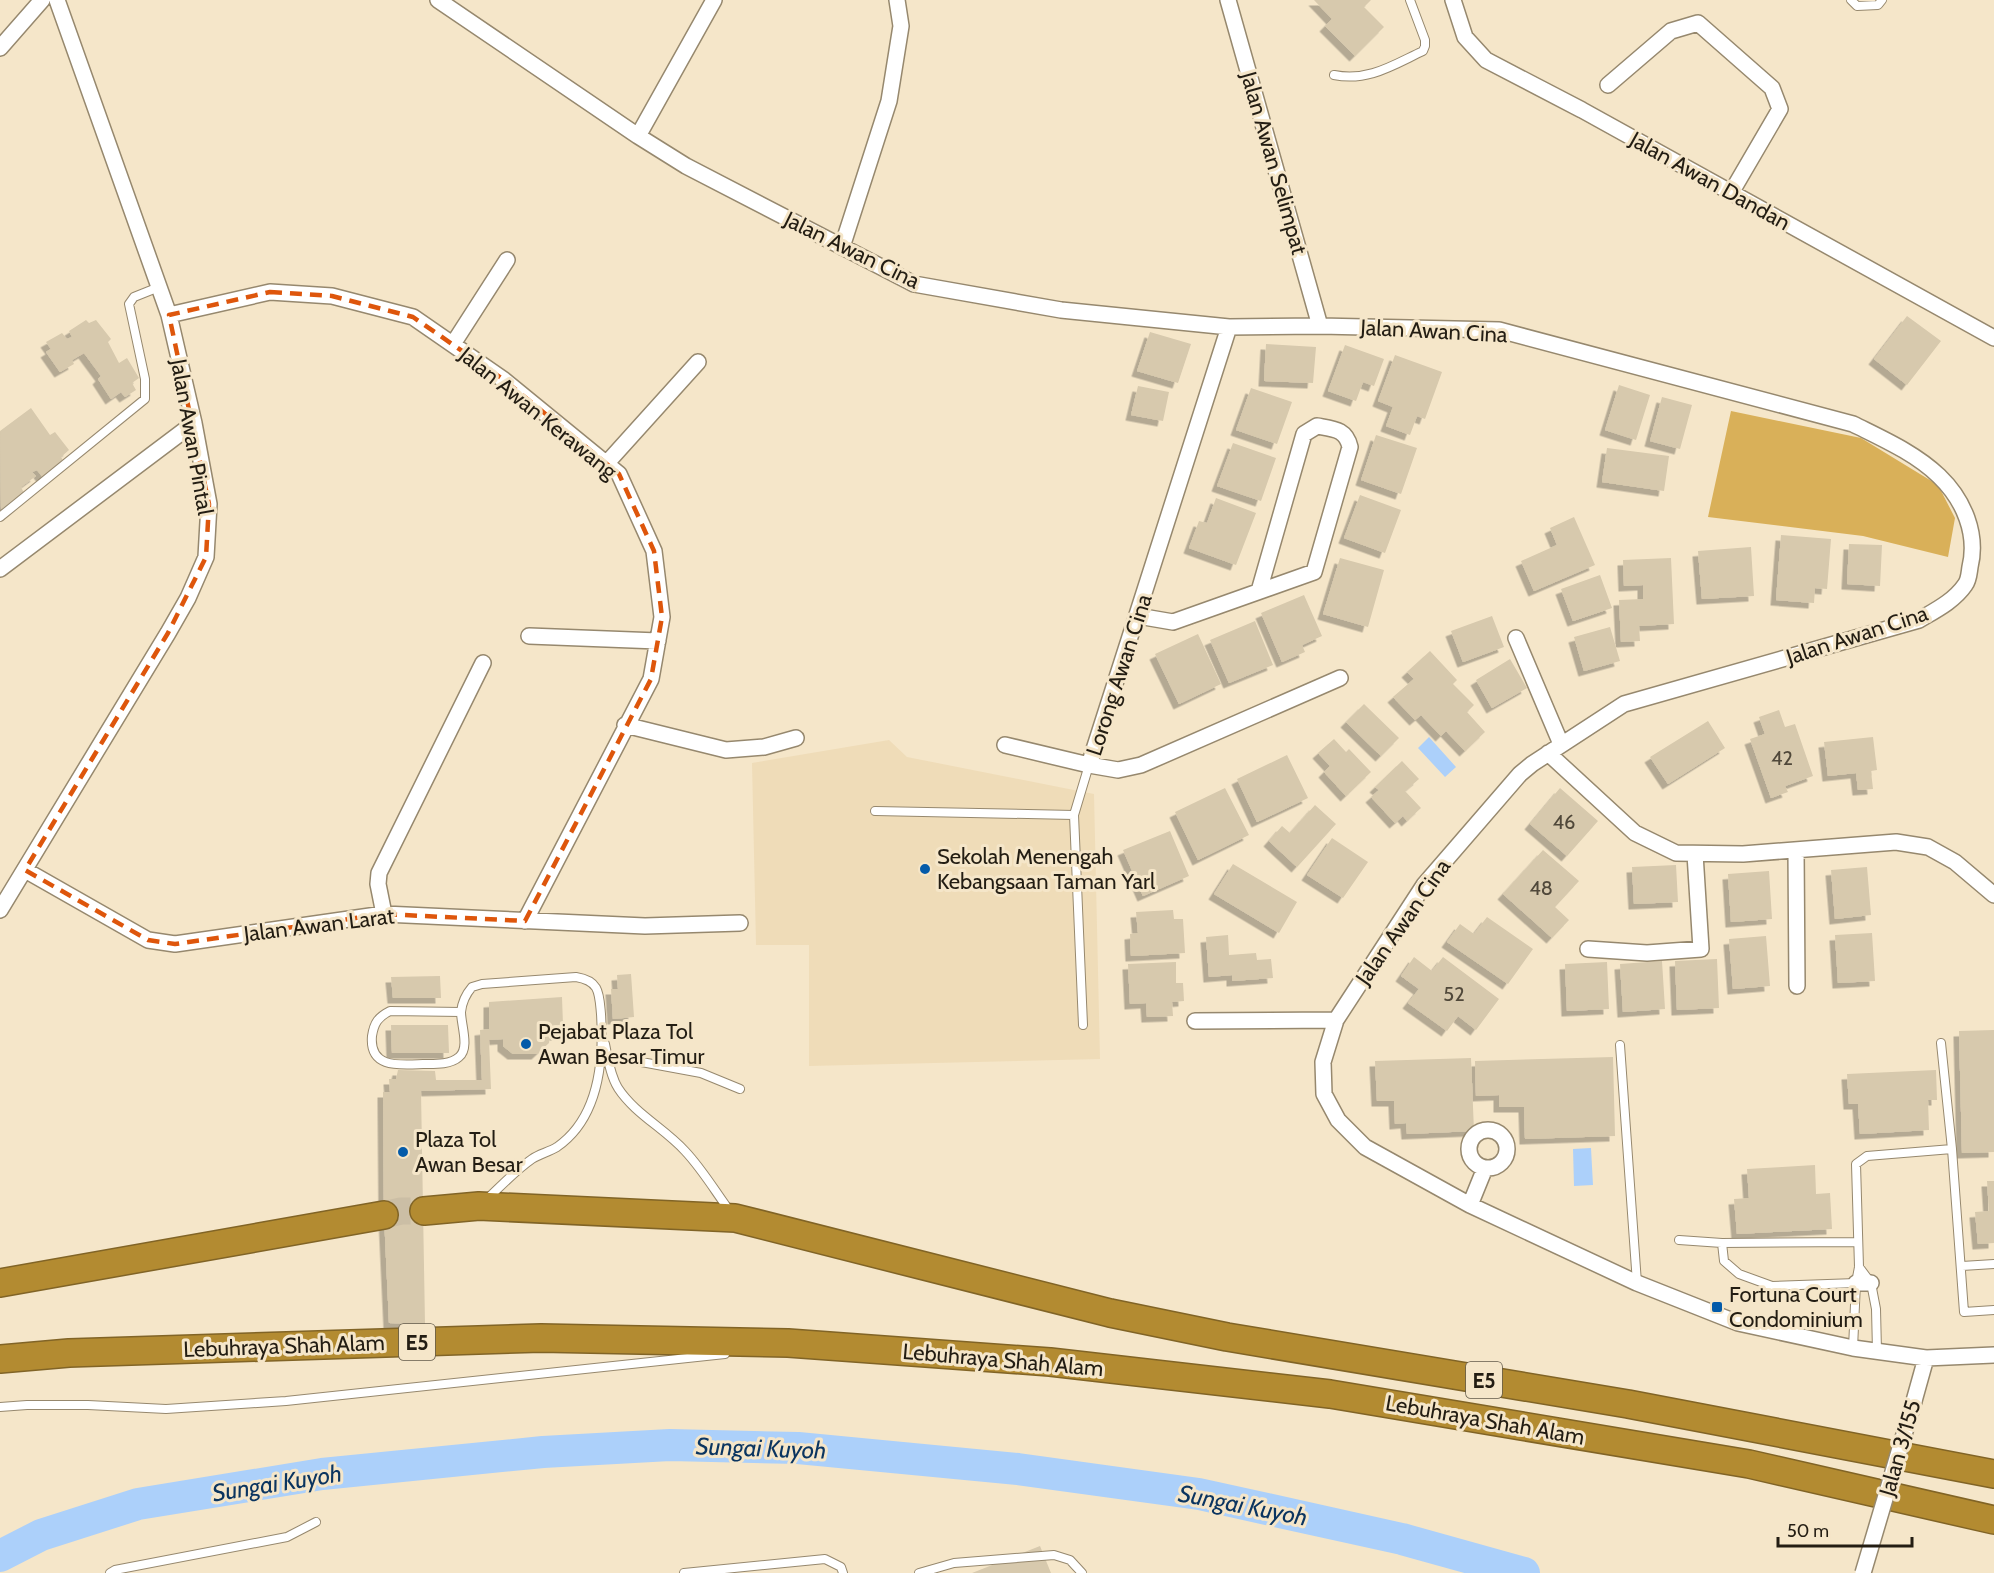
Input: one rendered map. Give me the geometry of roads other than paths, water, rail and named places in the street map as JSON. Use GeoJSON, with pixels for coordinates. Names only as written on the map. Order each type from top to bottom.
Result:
{"type":"FeatureCollection","features":[{"type":"Feature","properties":{"kind":"highway","name":"Lebuhraya Shah Alam"},"geometry":{"type":"LineString","coordinates":[[424,1211],[479,1206],[735,1218],[1110,1313],[1227,1337],[1628,1404],[1991,1473]]}},
{"type":"Feature","properties":{"kind":"highway"},"geometry":{"type":"LineString","coordinates":[[0,1283],[384,1215]]}},
{"type":"Feature","properties":{"kind":"highway","name":"Lebuhraya Shah Alam"},"geometry":{"type":"LineString","coordinates":[[0,1359],[69,1353],[541,1338],[819,1346],[1050,1362],[1330,1394],[1749,1464],[1989,1519]]}},
{"type":"Feature","properties":{"kind":"street"},"geometry":{"type":"LineString","coordinates":[[0,48],[42,0]]}},
{"type":"Feature","properties":{"kind":"street","name":"Jalan Awan Pintal"},"geometry":{"type":"LineString","coordinates":[[0,910],[168,633],[188,598],[206,557],[209,504],[194,423],[169,315],[57,0]]}},
{"type":"Feature","properties":{"kind":"street","name":"Jalan Awan Cina"},"geometry":{"type":"LineString","coordinates":[[438,0],[686,166],[914,284],[1061,310],[1229,327],[1320,326],[1499,330],[1853,424],[1898,446],[1939,476],[1962,506],[1972,534],[1972,561],[1967,583],[1948,603],[1918,620],[1624,704],[1520,774],[1424,885],[1336,1020],[1323,1062],[1324,1094],[1338,1120],[1365,1147],[1470,1205],[1637,1283],[1738,1323],[1853,1348],[1926,1358],[1994,1355]]}},
{"type":"Feature","properties":{"kind":"street"},"geometry":{"type":"LineString","coordinates":[[638,136],[714,0]]}},
{"type":"Feature","properties":{"kind":"street"},"geometry":{"type":"LineString","coordinates":[[842,247],[889,101],[901,26],[897,0]]}},
{"type":"Feature","properties":{"kind":"street","name":"Jalan Awan Selimpat"},"geometry":{"type":"LineString","coordinates":[[1228,0],[1320,326]]}},
{"type":"Feature","properties":{"kind":"street","name":"Jalan Awan Dandan"},"geometry":{"type":"LineString","coordinates":[[1453,0],[1465,37],[1486,60],[1582,110],[1994,338]]}},
{"type":"Feature","properties":{"kind":"street"},"geometry":{"type":"LineString","coordinates":[[1608,85],[1671,31],[1698,23],[1706,30],[1772,88],[1780,109],[1731,193]]}},
{"type":"Feature","properties":{"kind":"street"},"geometry":{"type":"LineString","coordinates":[[453,344],[507,260]]}},
{"type":"Feature","properties":{"kind":"street","name":"Jalan Awan Kerawang"},"geometry":{"type":"LineString","coordinates":[[169,315],[270,292],[332,296],[413,317],[504,380],[619,474],[654,551],[662,617],[651,679],[525,921]]}},
{"type":"Feature","properties":{"kind":"street","name":"Lorong Awan Cina"},"geometry":{"type":"LineString","coordinates":[[1229,327],[1089,765],[1119,770],[1141,765],[1340,678]]}},
{"type":"Feature","properties":{"kind":"street"},"geometry":{"type":"LineString","coordinates":[[606,464],[698,362]]}},
{"type":"Feature","properties":{"kind":"street"},"geometry":{"type":"LineString","coordinates":[[0,569],[194,423]]}},
{"type":"Feature","properties":{"kind":"street"},"geometry":{"type":"LineString","coordinates":[[1138,616],[1173,622],[1314,572],[1350,447],[1348,438],[1341,430],[1317,426],[1304,434],[1259,591]]}},
{"type":"Feature","properties":{"kind":"street"},"geometry":{"type":"LineString","coordinates":[[529,636],[658,641]]}},
{"type":"Feature","properties":{"kind":"street"},"geometry":{"type":"LineString","coordinates":[[1516,638],[1554,749],[1635,833],[1676,853],[1695,854],[1743,854],[1896,842],[1928,847],[1955,862],[1994,895]]}},
{"type":"Feature","properties":{"kind":"street"},"geometry":{"type":"LineString","coordinates":[[384,914],[378,884],[379,873],[483,663]]}},
{"type":"Feature","properties":{"kind":"street"},"geometry":{"type":"LineString","coordinates":[[625,726],[726,750],[764,747],[796,738]]}},
{"type":"Feature","properties":{"kind":"street"},"geometry":{"type":"LineString","coordinates":[[1005,745],[1089,765]]}},
{"type":"Feature","properties":{"kind":"street"},"geometry":{"type":"LineString","coordinates":[[1796,850],[1797,987]]}},
{"type":"Feature","properties":{"kind":"street"},"geometry":{"type":"LineString","coordinates":[[1588,949],[1647,953],[1701,949],[1695,854]]}},
{"type":"Feature","properties":{"kind":"street","name":"Jalan Awan Larat"},"geometry":{"type":"LineString","coordinates":[[26,870],[148,940],[175,944],[384,914],[645,926],[740,923]]}},
{"type":"Feature","properties":{"kind":"street"},"geometry":{"type":"LineString","coordinates":[[1195,1021],[1336,1020]]}},
{"type":"Feature","properties":{"kind":"street"},"geometry":{"type":"LineString","coordinates":[[1470,1205],[1485,1168]]}},
{"type":"Feature","properties":{"kind":"street","name":"Jalan 3/155"},"geometry":{"type":"LineString","coordinates":[[1863,1573],[1926,1358]]}},
{"type":"Feature","properties":{"kind":"lane"},"geometry":{"type":"LineString","coordinates":[[1334,75],[1350,78],[1366,76],[1423,51],[1425,39],[1410,0]]}},
{"type":"Feature","properties":{"kind":"lane"},"geometry":{"type":"LineString","coordinates":[[1851,0],[1857,6],[1878,5],[1882,0]]}},
{"type":"Feature","properties":{"kind":"lane"},"geometry":{"type":"LineString","coordinates":[[0,517],[145,399],[145,379],[129,304],[134,297],[159,287]]}},
{"type":"Feature","properties":{"kind":"lane"},"geometry":{"type":"LineString","coordinates":[[1083,1025],[1074,814],[1089,765]]}},
{"type":"Feature","properties":{"kind":"lane"},"geometry":{"type":"LineString","coordinates":[[875,811],[1074,814]]}},
{"type":"Feature","properties":{"kind":"lane"},"geometry":{"type":"LineString","coordinates":[[461,1012],[390,1011],[380,1016],[373,1026],[372,1040],[375,1053],[392,1066],[440,1064],[458,1058],[464,1044],[461,1012],[466,994],[472,987],[482,984],[576,977],[588,979],[595,985],[599,996],[602,1034],[600,1076],[589,1106],[575,1130],[556,1147],[532,1159],[479,1206]]}},
{"type":"Feature","properties":{"kind":"lane"},"geometry":{"type":"LineString","coordinates":[[602,1034],[618,1087],[626,1099],[687,1153],[735,1218]]}},
{"type":"Feature","properties":{"kind":"lane"},"geometry":{"type":"LineString","coordinates":[[1941,1043],[1952,1149],[1964,1312],[1994,1310]]}},
{"type":"Feature","properties":{"kind":"lane"},"geometry":{"type":"LineString","coordinates":[[1620,1045],[1637,1283]]}},
{"type":"Feature","properties":{"kind":"lane"},"geometry":{"type":"LineString","coordinates":[[609,1060],[636,1061],[701,1073],[740,1089]]}},
{"type":"Feature","properties":{"kind":"lane"},"geometry":{"type":"LineString","coordinates":[[1877,1351],[1876,1309],[1863,1283],[1859,1267],[1856,1164],[1867,1156],[1952,1149]]}},
{"type":"Feature","properties":{"kind":"lane"},"geometry":{"type":"LineString","coordinates":[[1679,1240],[1722,1243],[1858,1242]]}},
{"type":"Feature","properties":{"kind":"lane"},"geometry":{"type":"LineString","coordinates":[[1722,1243],[1724,1261],[1738,1274],[1772,1286],[1863,1283]]}},
{"type":"Feature","properties":{"kind":"lane"},"geometry":{"type":"LineString","coordinates":[[1962,1266],[1994,1264]]}},
{"type":"Feature","properties":{"kind":"lane"},"geometry":{"type":"LineString","coordinates":[[1853,1348],[1863,1283],[1859,1267]]}},
{"type":"Feature","properties":{"kind":"lane"},"geometry":{"type":"LineString","coordinates":[[753,1352],[819,1346]]}},
{"type":"Feature","properties":{"kind":"lane"},"geometry":{"type":"LineString","coordinates":[[0,1407],[78,1405],[166,1409],[286,1401],[732,1353]]}},
{"type":"Feature","properties":{"kind":"lane"},"geometry":{"type":"LineString","coordinates":[[110,1573],[115,1570],[287,1538],[316,1521]]}},
{"type":"Feature","properties":{"kind":"lane"},"geometry":{"type":"LineString","coordinates":[[919,1573],[954,1563],[1054,1555],[1070,1560],[1082,1573]]}},
{"type":"Feature","properties":{"kind":"lane"},"geometry":{"type":"LineString","coordinates":[[684,1573],[825,1559],[841,1567],[843,1573]]}},
{"type":"Feature","properties":{"kind":"water"},"geometry":{"type":"Polygon","coordinates":[[[1429,737],[1456,767],[1445,777],[1418,748],[1429,737]]]}},
{"type":"Feature","properties":{"kind":"water"},"geometry":{"type":"Polygon","coordinates":[[[1591,1148],[1593,1185],[1574,1186],[1573,1149],[1591,1148]]]}},
{"type":"Feature","properties":{"kind":"waterway","name":"Sungai Kuyoh"},"geometry":{"type":"LineString","coordinates":[[0,1556],[41,1535],[138,1504],[322,1474],[543,1452],[670,1445],[798,1448],[1018,1469],[1199,1494],[1402,1539],[1524,1573]]}},
{"type":"Feature","properties":{"kind":"tunnel"},"geometry":{"type":"LineString","coordinates":[[384,1215],[401,1211],[424,1211]]}},
{"type":"Feature","properties":{"kind":"place","name":"Sekolah Menengah Kebangsaan Taman Yarl"},"geometry":{"type":"Point","coordinates":[925,869]}},
{"type":"Feature","properties":{"kind":"place","name":"Pejabat Plaza Tol Awan Besar Timur"},"geometry":{"type":"Point","coordinates":[526,1044]}},
{"type":"Feature","properties":{"kind":"place","name":"Plaza Tol Awan Besar"},"geometry":{"type":"Point","coordinates":[403,1152]}},
{"type":"Feature","properties":{"kind":"place","name":"Fortuna Court Condominium"},"geometry":{"type":"Point","coordinates":[1717,1307]}}]}
